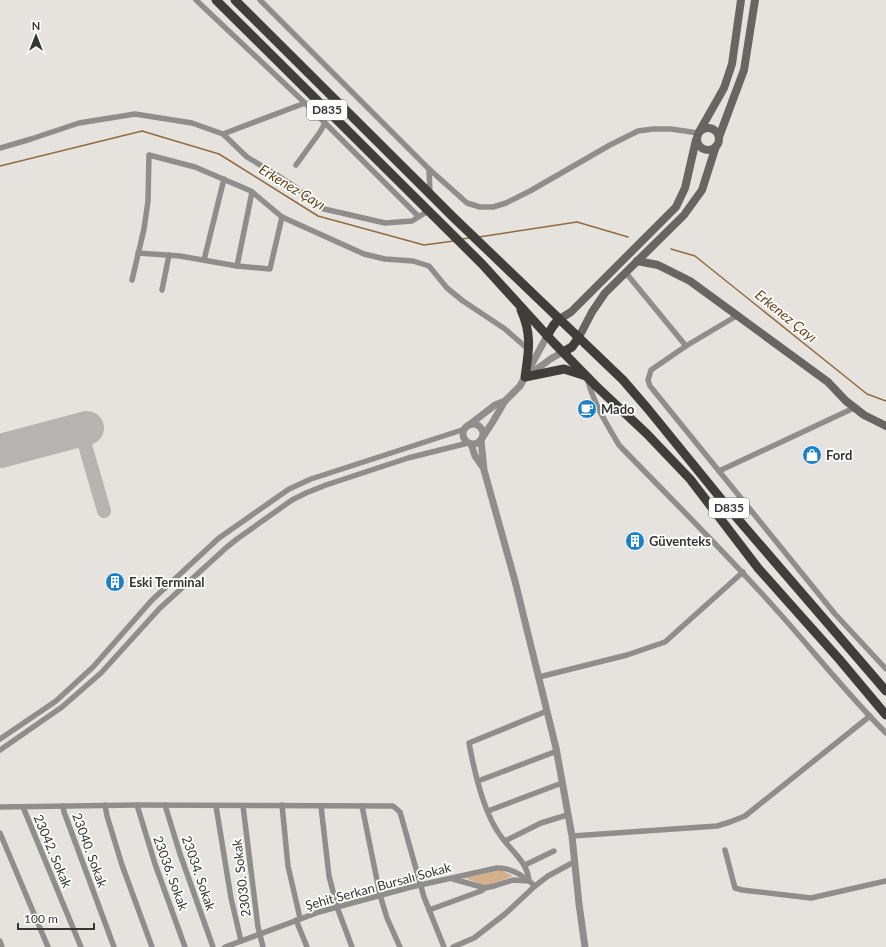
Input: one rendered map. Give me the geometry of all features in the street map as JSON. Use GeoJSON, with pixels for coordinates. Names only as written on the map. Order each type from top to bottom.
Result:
{"type":"FeatureCollection","features":[{"type":"Feature","properties":{"kind":"highway","name":"D835"},"geometry":{"type":"LineString","coordinates":[[216,0],[482,264],[547,336],[647,434],[690,479],[758,568],[839,659],[886,715]]}},
{"type":"Feature","properties":{"kind":"highway","name":"D835"},"geometry":{"type":"LineString","coordinates":[[235,0],[495,259],[623,380],[648,408],[731,511],[886,691]]}},
{"type":"Feature","properties":{"kind":"highway"},"geometry":{"type":"LineString","coordinates":[[519,305],[525,317],[529,334],[529,350],[525,377],[564,369],[587,376]]}},
{"type":"Feature","properties":{"kind":"highway"},"geometry":{"type":"LineString","coordinates":[[547,336],[552,326],[558,320]]}},
{"type":"Feature","properties":{"kind":"highway"},"geometry":{"type":"LineString","coordinates":[[563,352],[572,347],[579,337]]}},
{"type":"Feature","properties":{"kind":"main road"},"geometry":{"type":"LineString","coordinates":[[558,320],[571,312],[676,207],[685,188],[697,136],[724,88],[732,64],[741,0]]}},
{"type":"Feature","properties":{"kind":"main road"},"geometry":{"type":"LineString","coordinates":[[579,337],[592,312],[605,293],[684,215],[702,190],[719,137],[744,70],[755,0]]}},
{"type":"Feature","properties":{"kind":"main road"},"geometry":{"type":"LineString","coordinates":[[697,136],[705,128],[712,129],[719,137]]}},
{"type":"Feature","properties":{"kind":"main road"},"geometry":{"type":"LineString","coordinates":[[697,136],[699,147],[702,149],[710,150],[716,146]]}},
{"type":"Feature","properties":{"kind":"main road"},"geometry":{"type":"LineString","coordinates":[[637,262],[658,265],[690,281],[828,382],[846,401],[856,407],[864,415],[886,426]]}},
{"type":"Feature","properties":{"kind":"street"},"geometry":{"type":"LineString","coordinates":[[196,0],[305,103],[418,216]]}},
{"type":"Feature","properties":{"kind":"street"},"geometry":{"type":"LineString","coordinates":[[260,0],[429,169],[467,203],[480,207],[493,207],[506,203],[610,145],[638,132],[653,128],[680,130],[697,136]]}},
{"type":"Feature","properties":{"kind":"street"},"geometry":{"type":"LineString","coordinates":[[223,134],[305,103]]}},
{"type":"Feature","properties":{"kind":"street"},"geometry":{"type":"LineString","coordinates":[[0,148],[79,123],[135,114],[192,123],[223,134],[247,157],[278,175],[298,189],[320,208],[385,223],[412,221],[428,211]]}},
{"type":"Feature","properties":{"kind":"street"},"geometry":{"type":"LineString","coordinates":[[296,165],[325,123]]}},
{"type":"Feature","properties":{"kind":"street"},"geometry":{"type":"LineString","coordinates":[[132,280],[148,202],[149,155],[195,168],[252,192],[282,217],[364,254],[429,266],[447,288],[463,302],[505,329],[529,350]]}},
{"type":"Feature","properties":{"kind":"street"},"geometry":{"type":"LineString","coordinates":[[429,169],[430,194]]}},
{"type":"Feature","properties":{"kind":"street"},"geometry":{"type":"LineString","coordinates":[[204,260],[224,180]]}},
{"type":"Feature","properties":{"kind":"street"},"geometry":{"type":"LineString","coordinates":[[237,266],[252,192]]}},
{"type":"Feature","properties":{"kind":"street"},"geometry":{"type":"LineString","coordinates":[[138,253],[170,255],[237,266],[270,269],[282,217]]}},
{"type":"Feature","properties":{"kind":"street"},"geometry":{"type":"LineString","coordinates":[[162,290],[170,255]]}},
{"type":"Feature","properties":{"kind":"street"},"geometry":{"type":"LineString","coordinates":[[626,273],[686,346]]}},
{"type":"Feature","properties":{"kind":"street"},"geometry":{"type":"LineString","coordinates":[[738,315],[686,346],[651,370],[648,383],[758,521],[835,614],[886,669]]}},
{"type":"Feature","properties":{"kind":"street"},"geometry":{"type":"LineString","coordinates":[[0,750],[62,707],[101,673],[156,612],[237,539],[292,500],[326,485],[400,461],[470,443],[477,443],[482,439],[492,424],[505,401],[520,386],[547,336]]}},
{"type":"Feature","properties":{"kind":"street"},"geometry":{"type":"LineString","coordinates":[[525,377],[563,352]]}},
{"type":"Feature","properties":{"kind":"street"},"geometry":{"type":"LineString","coordinates":[[587,376],[592,396],[619,445],[743,572],[886,734]]}},
{"type":"Feature","properties":{"kind":"street"},"geometry":{"type":"LineString","coordinates":[[484,470],[475,456],[470,443],[464,438],[467,427],[495,405],[505,401]]}},
{"type":"Feature","properties":{"kind":"street"},"geometry":{"type":"LineString","coordinates":[[719,471],[856,407]]}},
{"type":"Feature","properties":{"kind":"street"},"geometry":{"type":"LineString","coordinates":[[0,739],[56,701],[94,667],[148,605],[219,538],[289,489],[310,479],[467,427],[475,425],[478,426],[482,431],[484,470],[515,581],[557,751],[567,815],[572,836],[585,947]]}},
{"type":"Feature","properties":{"kind":"street"},"geometry":{"type":"LineString","coordinates":[[539,677],[627,655],[665,642],[743,572]]}},
{"type":"Feature","properties":{"kind":"street"},"geometry":{"type":"LineString","coordinates":[[148,605],[156,612]]}},
{"type":"Feature","properties":{"kind":"street"},"geometry":{"type":"LineString","coordinates":[[429,910],[485,888],[513,880],[529,881],[529,875],[525,865],[500,835],[488,811],[478,780],[469,743],[547,711]]}},
{"type":"Feature","properties":{"kind":"street"},"geometry":{"type":"LineString","coordinates":[[572,836],[717,826],[745,816],[870,716]]}},
{"type":"Feature","properties":{"kind":"street"},"geometry":{"type":"LineString","coordinates":[[478,780],[557,751]]}},
{"type":"Feature","properties":{"kind":"street"},"geometry":{"type":"LineString","coordinates":[[488,811],[562,783]]}},
{"type":"Feature","properties":{"kind":"street"},"geometry":{"type":"LineString","coordinates":[[105,805],[106,816],[122,865],[152,947]]}},
{"type":"Feature","properties":{"kind":"street"},"geometry":{"type":"LineString","coordinates":[[0,807],[105,805],[393,806],[400,812],[420,885],[444,947]]}},
{"type":"Feature","properties":{"kind":"street","name":"23036. Sokak"},"geometry":{"type":"LineString","coordinates":[[136,805],[155,864],[185,947]]}},
{"type":"Feature","properties":{"kind":"street","name":"23034. Sokak"},"geometry":{"type":"LineString","coordinates":[[165,805],[180,854],[213,947]]}},
{"type":"Feature","properties":{"kind":"street","name":"23040. Sokak"},"geometry":{"type":"LineString","coordinates":[[63,806],[114,947]]}},
{"type":"Feature","properties":{"kind":"street"},"geometry":{"type":"LineString","coordinates":[[216,806],[231,898],[241,941]]}},
{"type":"Feature","properties":{"kind":"street","name":"23030. Sokak"},"geometry":{"type":"LineString","coordinates":[[243,806],[259,934],[263,947]]}},
{"type":"Feature","properties":{"kind":"street"},"geometry":{"type":"LineString","coordinates":[[282,806],[288,866],[298,919],[307,947]]}},
{"type":"Feature","properties":{"kind":"street"},"geometry":{"type":"LineString","coordinates":[[321,806],[329,876],[337,907],[352,947]]}},
{"type":"Feature","properties":{"kind":"street"},"geometry":{"type":"LineString","coordinates":[[362,806],[380,895],[387,918],[400,947]]}},
{"type":"Feature","properties":{"kind":"street","name":"23042. Sokak"},"geometry":{"type":"LineString","coordinates":[[23,807],[81,947]]}},
{"type":"Feature","properties":{"kind":"street"},"geometry":{"type":"LineString","coordinates":[[505,841],[541,823],[567,815]]}},
{"type":"Feature","properties":{"kind":"street"},"geometry":{"type":"LineString","coordinates":[[0,833],[48,947]]}},
{"type":"Feature","properties":{"kind":"street"},"geometry":{"type":"LineString","coordinates":[[725,850],[735,888],[742,890],[811,898],[886,881]]}},
{"type":"Feature","properties":{"kind":"street"},"geometry":{"type":"LineString","coordinates":[[525,865],[554,852]]}},
{"type":"Feature","properties":{"kind":"street"},"geometry":{"type":"LineString","coordinates":[[453,947],[474,938],[488,928],[548,876],[574,862]]}},
{"type":"Feature","properties":{"kind":"street","name":"Şehit Serkan Bursalı Sokak"},"geometry":{"type":"LineString","coordinates":[[225,947],[298,919],[337,907],[451,878],[503,868],[529,881],[535,886]]}},
{"type":"Feature","properties":{"kind":"street"},"geometry":{"type":"LineString","coordinates":[[451,878],[485,888]]}},
{"type":"Feature","properties":{"kind":"street"},"geometry":{"type":"LineString","coordinates":[[0,941],[2,947]]}},
{"type":"Feature","properties":{"kind":"shaded area"},"geometry":{"type":"Polygon","coordinates":[[[501,870],[513,876],[489,885],[483,885],[465,878],[501,870]]]}},
{"type":"Feature","properties":{"kind":"waterway","name":"Erkenez Çayı"},"geometry":{"type":"LineString","coordinates":[[0,166],[142,131],[219,154],[318,216],[424,245],[454,241]]}},
{"type":"Feature","properties":{"kind":"waterway","name":"Erkenez Çayı"},"geometry":{"type":"LineString","coordinates":[[479,237],[577,222],[628,237]]}},
{"type":"Feature","properties":{"kind":"waterway","name":"Erkenez Çayı"},"geometry":{"type":"LineString","coordinates":[[461,239],[470,238]]}},
{"type":"Feature","properties":{"kind":"waterway","name":"Erkenez Çayı"},"geometry":{"type":"LineString","coordinates":[[671,249],[695,256],[867,394],[886,401]]}},
{"type":"Feature","properties":{"kind":"taxiway"},"geometry":{"type":"LineString","coordinates":[[70,432],[85,445],[104,511]]}},
{"type":"Feature","properties":{"kind":"runway"},"geometry":{"type":"LineString","coordinates":[[0,451],[87,428]]}},
{"type":"Feature","properties":{"kind":"place","name":"Mado"},"geometry":{"type":"Point","coordinates":[587,409]}},
{"type":"Feature","properties":{"kind":"place","name":"Ford"},"geometry":{"type":"Point","coordinates":[812,455]}},
{"type":"Feature","properties":{"kind":"place","name":"Güventeks"},"geometry":{"type":"Point","coordinates":[635,541]}},
{"type":"Feature","properties":{"kind":"place","name":"Eski Terminal"},"geometry":{"type":"Point","coordinates":[115,582]}}]}
